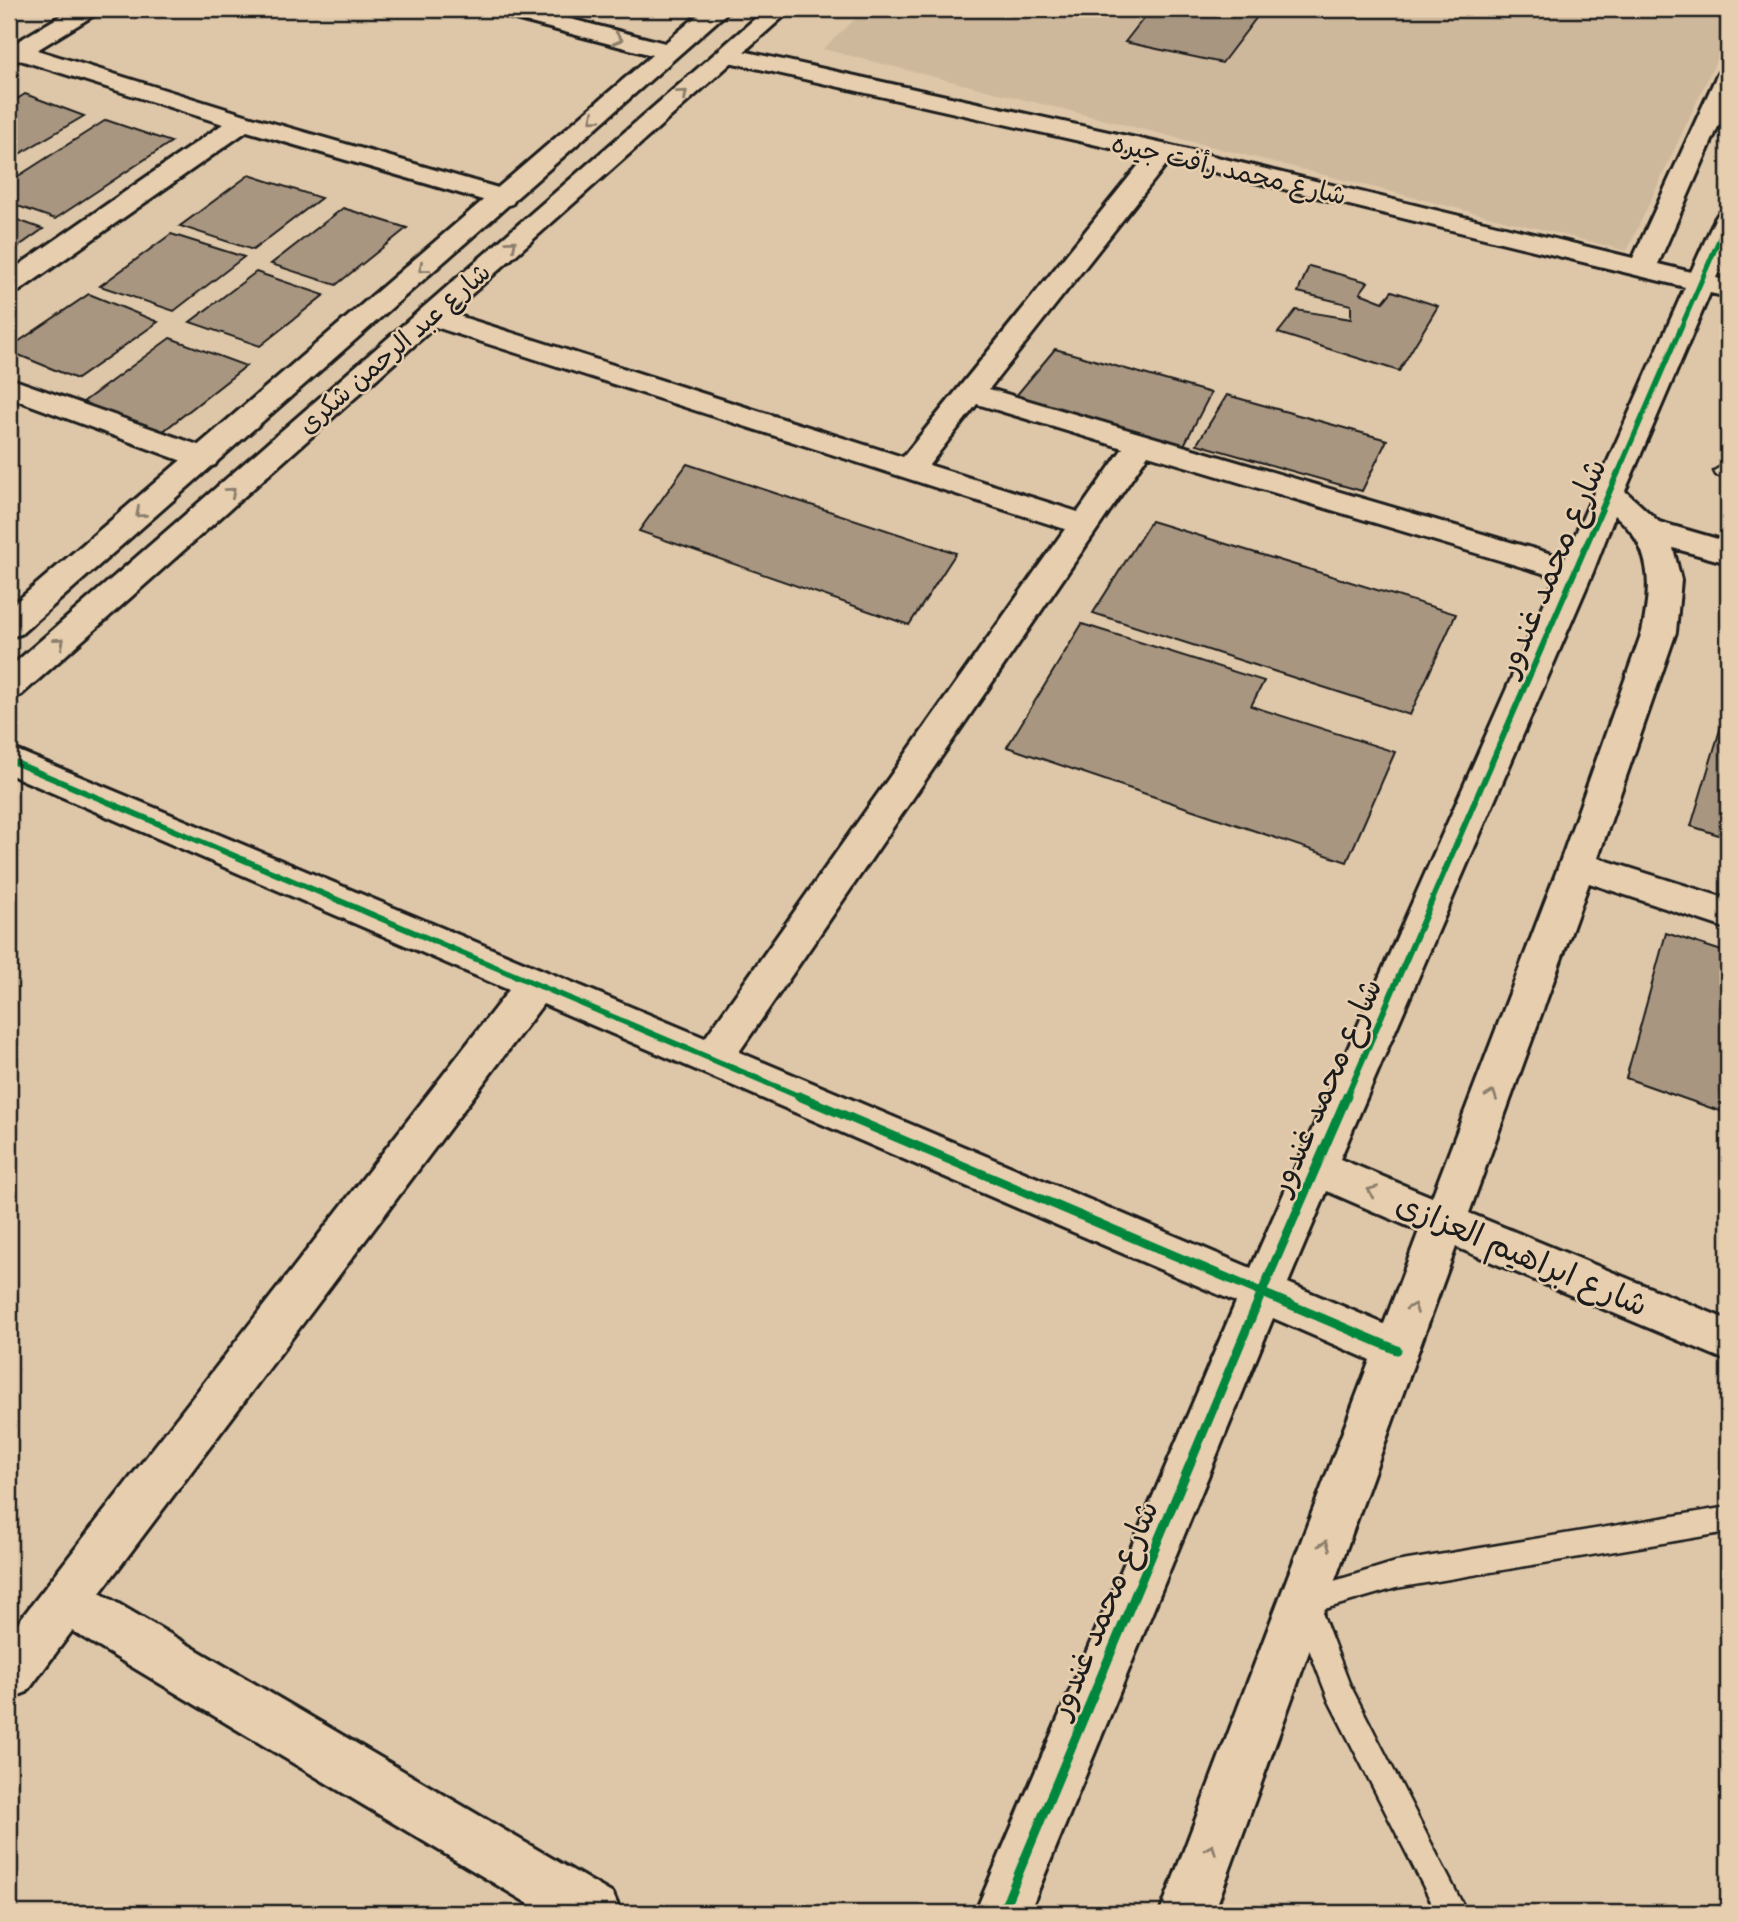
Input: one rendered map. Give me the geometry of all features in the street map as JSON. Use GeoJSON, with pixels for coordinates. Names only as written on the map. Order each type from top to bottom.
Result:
{"type":"FeatureCollection","features":[{"type":"Feature","properties":{"kind":"street"},"geometry":{"type":"LineString","coordinates":[[12,53],[88,9]]}},
{"type":"Feature","properties":{"kind":"street"},"geometry":{"type":"LineString","coordinates":[[504,9],[677,36]]}},
{"type":"Feature","properties":{"kind":"street","name":"شارع عبد الرحمن شكرى"},"geometry":{"type":"LineString","coordinates":[[9,625],[503,198],[677,36],[719,9]]}},
{"type":"Feature","properties":{"kind":"street","name":"شارع عبد الرحمن شكرى"},"geometry":{"type":"LineString","coordinates":[[9,687],[780,9]]}},
{"type":"Feature","properties":{"kind":"street"},"geometry":{"type":"LineString","coordinates":[[12,53],[503,198]]}},
{"type":"Feature","properties":{"kind":"street","name":"شارع محمد رأفت جيره"},"geometry":{"type":"LineString","coordinates":[[729,55],[1163,152],[1719,285]]}},
{"type":"Feature","properties":{"kind":"street"},"geometry":{"type":"LineString","coordinates":[[1642,268],[1728,77]]}},
{"type":"Feature","properties":{"kind":"street"},"geometry":{"type":"LineString","coordinates":[[9,285],[243,122]]}},
{"type":"Feature","properties":{"kind":"street"},"geometry":{"type":"LineString","coordinates":[[910,468],[1163,152]]}},
{"type":"Feature","properties":{"kind":"street","name":"شارع محمد غندور"},"geometry":{"type":"LineString","coordinates":[[1002,1913],[1262,1292],[1577,572],[1609,493],[1719,285],[1728,219]]}},
{"type":"Feature","properties":{"kind":"street"},"geometry":{"type":"LineString","coordinates":[[430,316],[1085,525]]}},
{"type":"Feature","properties":{"kind":"street"},"geometry":{"type":"LineString","coordinates":[[9,387],[204,458]]}},
{"type":"Feature","properties":{"kind":"street"},"geometry":{"type":"LineString","coordinates":[[970,393],[1577,572]]}},
{"type":"Feature","properties":{"kind":"street"},"geometry":{"type":"LineString","coordinates":[[713,1058],[1141,444]]}},
{"type":"Feature","properties":{"kind":"street","name":"شارع محمد غندور"},"geometry":{"type":"LineString","coordinates":[[1187,1913],[1577,865],[1662,621],[1666,599],[1663,564],[1649,530],[1609,493]]}},
{"type":"Feature","properties":{"kind":"street"},"geometry":{"type":"LineString","coordinates":[[1649,530],[1728,553]]}},
{"type":"Feature","properties":{"kind":"street"},"geometry":{"type":"LineString","coordinates":[[9,760],[1397,1350]]}},
{"type":"Feature","properties":{"kind":"street"},"geometry":{"type":"LineString","coordinates":[[1577,865],[1728,914]]}},
{"type":"Feature","properties":{"kind":"street"},"geometry":{"type":"LineString","coordinates":[[9,1674],[536,984]]}},
{"type":"Feature","properties":{"kind":"street","name":"شارع ابراهيم العزازى"},"geometry":{"type":"LineString","coordinates":[[1316,1168],[1728,1341]]}},
{"type":"Feature","properties":{"kind":"street"},"geometry":{"type":"LineString","coordinates":[[65,1600],[594,1913]]}},
{"type":"Feature","properties":{"kind":"lane"},"geometry":{"type":"LineString","coordinates":[[1452,1913],[1339,1691],[1304,1602],[1396,1575],[1728,1519]]}},
{"type":"Feature","properties":{"kind":"shaded area"},"geometry":{"type":"Polygon","coordinates":[[[866,9],[1728,9],[1728,35],[1627,251],[823,49],[866,9]]]}},
{"type":"Feature","properties":{"kind":"building"},"geometry":{"type":"Polygon","coordinates":[[[1151,9],[1263,9],[1222,63],[1125,42],[1151,9]]]}},
{"type":"Feature","properties":{"kind":"building"},"geometry":{"type":"Polygon","coordinates":[[[25,94],[84,116],[9,160],[9,104],[25,94]]]}},
{"type":"Feature","properties":{"kind":"building"},"geometry":{"type":"Polygon","coordinates":[[[106,120],[171,142],[55,219],[9,203],[9,182],[106,120]]]}},
{"type":"Feature","properties":{"kind":"building"},"geometry":{"type":"Polygon","coordinates":[[[249,175],[321,198],[253,250],[180,226],[249,175]]]}},
{"type":"Feature","properties":{"kind":"building"},"geometry":{"type":"Polygon","coordinates":[[[343,208],[407,228],[336,285],[271,264],[343,208]]]}},
{"type":"Feature","properties":{"kind":"building"},"geometry":{"type":"Polygon","coordinates":[[[9,217],[43,229],[9,253],[9,217]]]}},
{"type":"Feature","properties":{"kind":"building"},"geometry":{"type":"Polygon","coordinates":[[[171,234],[244,257],[174,311],[100,286],[171,234]]]}},
{"type":"Feature","properties":{"kind":"building"},"geometry":{"type":"Polygon","coordinates":[[[1309,266],[1368,282],[1360,293],[1383,302],[1392,291],[1438,306],[1399,371],[1278,333],[1296,310],[1351,319],[1351,305],[1298,292],[1309,266]]]}},
{"type":"Feature","properties":{"kind":"building"},"geometry":{"type":"Polygon","coordinates":[[[256,272],[324,295],[260,346],[190,322],[256,272]]]}},
{"type":"Feature","properties":{"kind":"building"},"geometry":{"type":"Polygon","coordinates":[[[89,294],[158,322],[77,379],[9,351],[9,348],[89,294]]]}},
{"type":"Feature","properties":{"kind":"building"},"geometry":{"type":"Polygon","coordinates":[[[170,338],[246,366],[157,436],[79,405],[170,338]]]}},
{"type":"Feature","properties":{"kind":"building"},"geometry":{"type":"Polygon","coordinates":[[[1055,349],[1211,393],[1183,447],[1015,397],[1055,349]]]}},
{"type":"Feature","properties":{"kind":"building"},"geometry":{"type":"Polygon","coordinates":[[[1227,395],[1387,440],[1362,491],[1197,444],[1227,395]]]}},
{"type":"Feature","properties":{"kind":"building"},"geometry":{"type":"Polygon","coordinates":[[[687,464],[956,553],[909,625],[639,531],[687,464]]]}},
{"type":"Feature","properties":{"kind":"building"},"geometry":{"type":"Polygon","coordinates":[[[1151,521],[1456,614],[1410,715],[1093,613],[1151,521]]]}},
{"type":"Feature","properties":{"kind":"building"},"geometry":{"type":"Polygon","coordinates":[[[1082,624],[1264,681],[1251,706],[1395,752],[1347,862],[1007,747],[1082,624]]]}},
{"type":"Feature","properties":{"kind":"building"},"geometry":{"type":"Polygon","coordinates":[[[1728,703],[1728,838],[1691,826],[1728,703]]]}},
{"type":"Feature","properties":{"kind":"building"},"geometry":{"type":"Polygon","coordinates":[[[1666,933],[1728,953],[1728,1114],[1626,1078],[1666,933]]]}},
{"type":"Feature","properties":{"kind":"cycle path"},"geometry":{"type":"LineString","coordinates":[[1002,1913],[1262,1292],[1728,219]]}},
{"type":"Feature","properties":{"kind":"cycle path"},"geometry":{"type":"LineString","coordinates":[[9,760],[1397,1350]]}}]}
